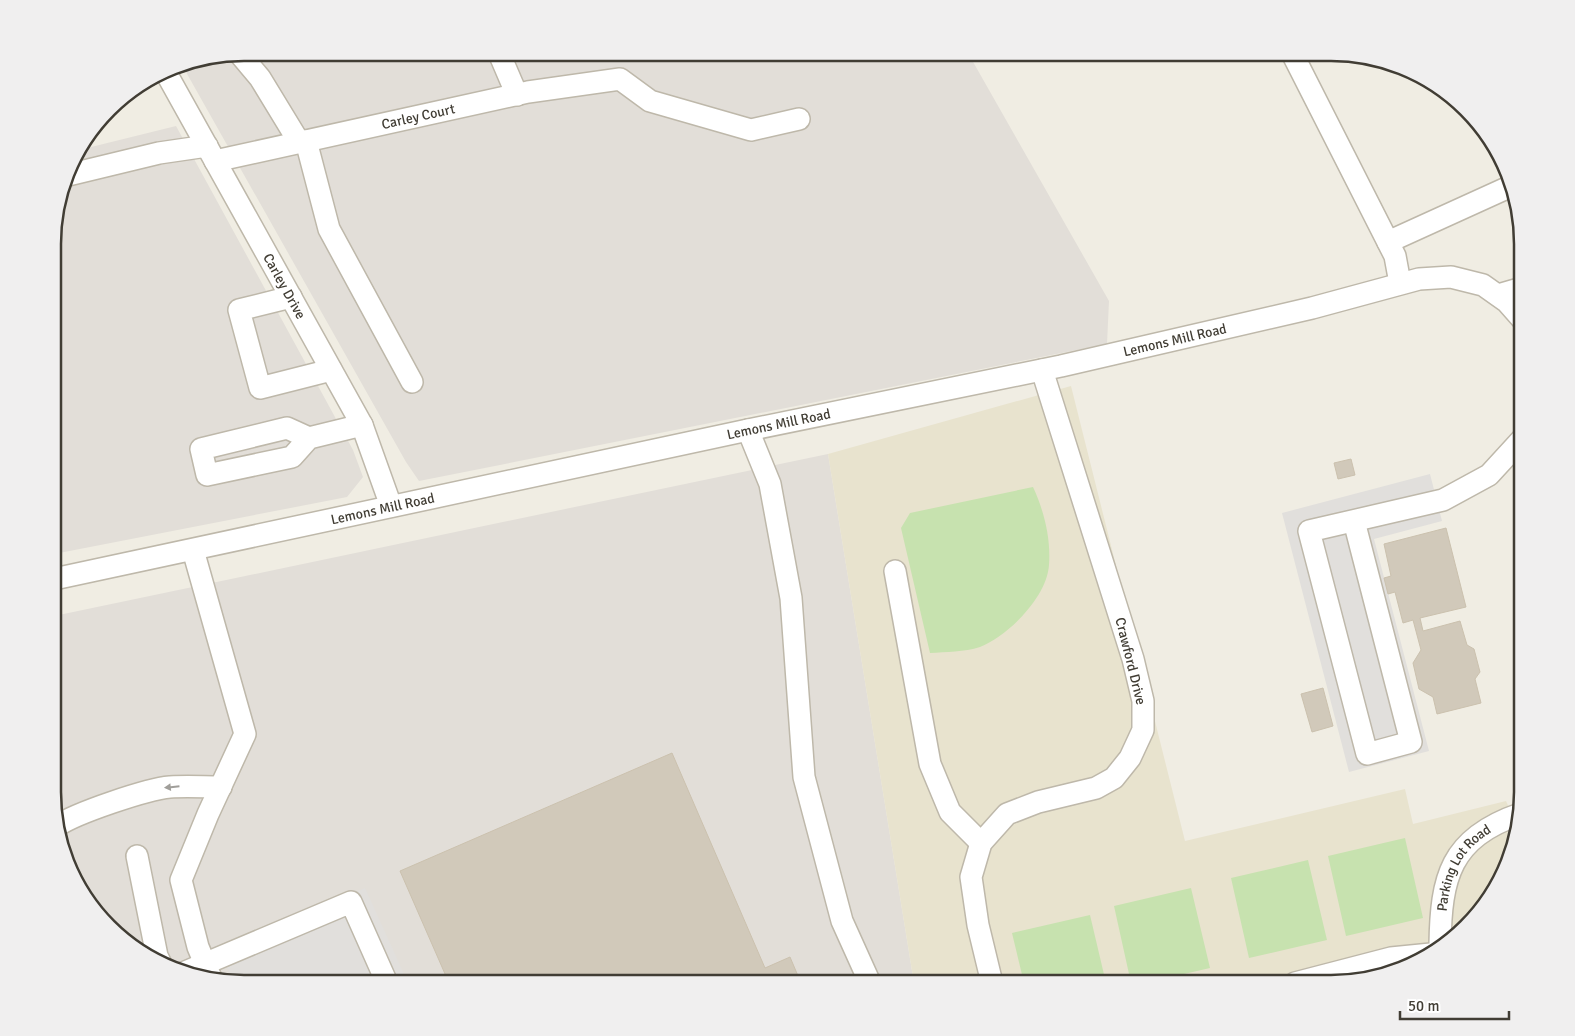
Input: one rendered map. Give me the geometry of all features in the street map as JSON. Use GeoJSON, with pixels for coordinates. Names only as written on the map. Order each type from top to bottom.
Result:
{"type":"FeatureCollection","features":[{"type":"Feature","properties":{"kind":"street"},"geometry":{"type":"LineString","coordinates":[[245,61],[260,78],[303,141],[330,229],[412,382]]}},
{"type":"Feature","properties":{"kind":"street"},"geometry":{"type":"LineString","coordinates":[[503,61],[517,95]]}},
{"type":"Feature","properties":{"kind":"street"},"geometry":{"type":"LineString","coordinates":[[1297,61],[1395,256],[1400,283]]}},
{"type":"Feature","properties":{"kind":"street","name":"Carley Drive"},"geometry":{"type":"LineString","coordinates":[[169,77],[362,425],[392,506]]}},
{"type":"Feature","properties":{"kind":"street","name":"Carley Court"},"geometry":{"type":"LineString","coordinates":[[75,173],[159,153],[211,153],[303,141],[517,95],[620,79],[650,101],[752,130],[799,119]]}},
{"type":"Feature","properties":{"kind":"street"},"geometry":{"type":"LineString","coordinates":[[1388,242],[1505,189]]}},
{"type":"Feature","properties":{"kind":"street","name":"Lemons Mill Road"},"geometry":{"type":"LineString","coordinates":[[61,578],[748,430],[1042,370],[1312,308],[1400,283],[1430,277],[1451,277],[1472,281],[1498,295],[1514,311]]}},
{"type":"Feature","properties":{"kind":"street"},"geometry":{"type":"LineString","coordinates":[[1498,295],[1514,290]]}},
{"type":"Feature","properties":{"kind":"street"},"geometry":{"type":"LineString","coordinates":[[291,297],[239,310],[260,388],[331,370]]}},
{"type":"Feature","properties":{"kind":"street","name":"Crawford Drive"},"geometry":{"type":"LineString","coordinates":[[990,975],[978,925],[971,877],[981,843],[1007,814],[1038,802],[1096,788],[1114,778],[1130,758],[1142,730],[1144,701],[1133,659],[1042,370]]}},
{"type":"Feature","properties":{"kind":"street"},"geometry":{"type":"LineString","coordinates":[[309,438],[362,425]]}},
{"type":"Feature","properties":{"kind":"street"},"geometry":{"type":"LineString","coordinates":[[748,430],[770,484],[791,598],[804,777],[842,921],[866,975]]}},
{"type":"Feature","properties":{"kind":"street"},"geometry":{"type":"LineString","coordinates":[[1354,521],[1411,742],[1367,754],[1309,532],[1354,521],[1443,500],[1489,475],[1514,448]]}},
{"type":"Feature","properties":{"kind":"street"},"geometry":{"type":"LineString","coordinates":[[193,550],[245,734],[181,880],[198,947],[208,971]]}},
{"type":"Feature","properties":{"kind":"street"},"geometry":{"type":"LineString","coordinates":[[895,571],[930,764],[950,812],[981,843]]}},
{"type":"Feature","properties":{"kind":"street"},"geometry":{"type":"LineString","coordinates":[[64,822],[150,791],[177,787],[221,787]]}},
{"type":"Feature","properties":{"kind":"street","name":"Parking Lot Road"},"geometry":{"type":"LineString","coordinates":[[1440,939],[1440,908],[1451,868],[1461,850],[1476,836],[1512,818]]}},
{"type":"Feature","properties":{"kind":"street"},"geometry":{"type":"LineString","coordinates":[[137,856],[154,950]]}},
{"type":"Feature","properties":{"kind":"street"},"geometry":{"type":"LineString","coordinates":[[210,971],[351,902],[383,975]]}},
{"type":"Feature","properties":{"kind":"street"},"geometry":{"type":"LineString","coordinates":[[1326,975],[1391,958],[1412,956]]}},
{"type":"Feature","properties":{"kind":"shaded area"},"geometry":{"type":"Polygon","coordinates":[[[244,61],[973,61],[1109,301],[1107,344],[419,481],[406,462],[185,71],[208,65],[244,61]]]}},
{"type":"Feature","properties":{"kind":"shaded area"},"geometry":{"type":"Polygon","coordinates":[[[176,126],[353,450],[363,477],[347,497],[61,553],[61,244],[67,197],[75,174],[89,148],[176,126]]]}},
{"type":"Feature","properties":{"kind":"shaded area"},"geometry":{"type":"Polygon","coordinates":[[[1071,386],[1185,841],[1405,789],[1413,824],[1506,801],[1512,814],[1508,839],[1495,873],[1483,894],[1452,929],[1433,944],[1401,961],[1378,969],[1355,973],[1331,975],[913,975],[828,454],[1071,386]]]}},
{"type":"Feature","properties":{"kind":"shaded area"},"geometry":{"type":"Polygon","coordinates":[[[828,454],[913,975],[244,975],[197,969],[174,961],[142,944],[107,913],[92,894],[80,873],[67,839],[61,792],[61,615],[828,454]]]}},
{"type":"Feature","properties":{"kind":"shaded area"},"geometry":{"type":"Polygon","coordinates":[[[1430,474],[1442,521],[1374,539],[1429,751],[1349,772],[1282,513],[1430,474]]]}},
{"type":"Feature","properties":{"kind":"shaded area"},"geometry":{"type":"Polygon","coordinates":[[[365,888],[404,975],[230,974],[220,952],[365,888]]]}},
{"type":"Feature","properties":{"kind":"green space"},"geometry":{"type":"Polygon","coordinates":[[[1033,487],[1046,525],[1049,545],[1047,577],[1034,602],[1014,625],[991,642],[974,649],[930,653],[901,528],[910,513],[1033,487]]]}},
{"type":"Feature","properties":{"kind":"green space"},"geometry":{"type":"Polygon","coordinates":[[[1405,838],[1423,918],[1346,936],[1328,856],[1405,838]]]}},
{"type":"Feature","properties":{"kind":"green space"},"geometry":{"type":"Polygon","coordinates":[[[1308,860],[1327,940],[1249,958],[1231,878],[1308,860]]]}},
{"type":"Feature","properties":{"kind":"green space"},"geometry":{"type":"Polygon","coordinates":[[[1191,888],[1210,968],[1180,975],[1129,975],[1114,906],[1191,888]]]}},
{"type":"Feature","properties":{"kind":"green space"},"geometry":{"type":"Polygon","coordinates":[[[1090,915],[1104,975],[1022,975],[1012,933],[1090,915]]]}},
{"type":"Feature","properties":{"kind":"building"},"geometry":{"type":"Polygon","coordinates":[[[1351,459],[1355,475],[1338,479],[1334,463],[1351,459]]]}},
{"type":"Feature","properties":{"kind":"building"},"geometry":{"type":"Polygon","coordinates":[[[1446,528],[1466,607],[1420,618],[1423,631],[1460,621],[1467,645],[1474,649],[1480,672],[1475,679],[1481,703],[1437,714],[1433,697],[1419,689],[1413,663],[1421,650],[1413,620],[1403,623],[1395,592],[1388,594],[1384,578],[1391,576],[1384,544],[1446,528]]]}},
{"type":"Feature","properties":{"kind":"building"},"geometry":{"type":"Polygon","coordinates":[[[1323,688],[1333,726],[1312,732],[1301,694],[1323,688]]]}},
{"type":"Feature","properties":{"kind":"building"},"geometry":{"type":"Polygon","coordinates":[[[672,753],[765,968],[790,957],[798,975],[446,975],[400,871],[672,753]]]}}]}
